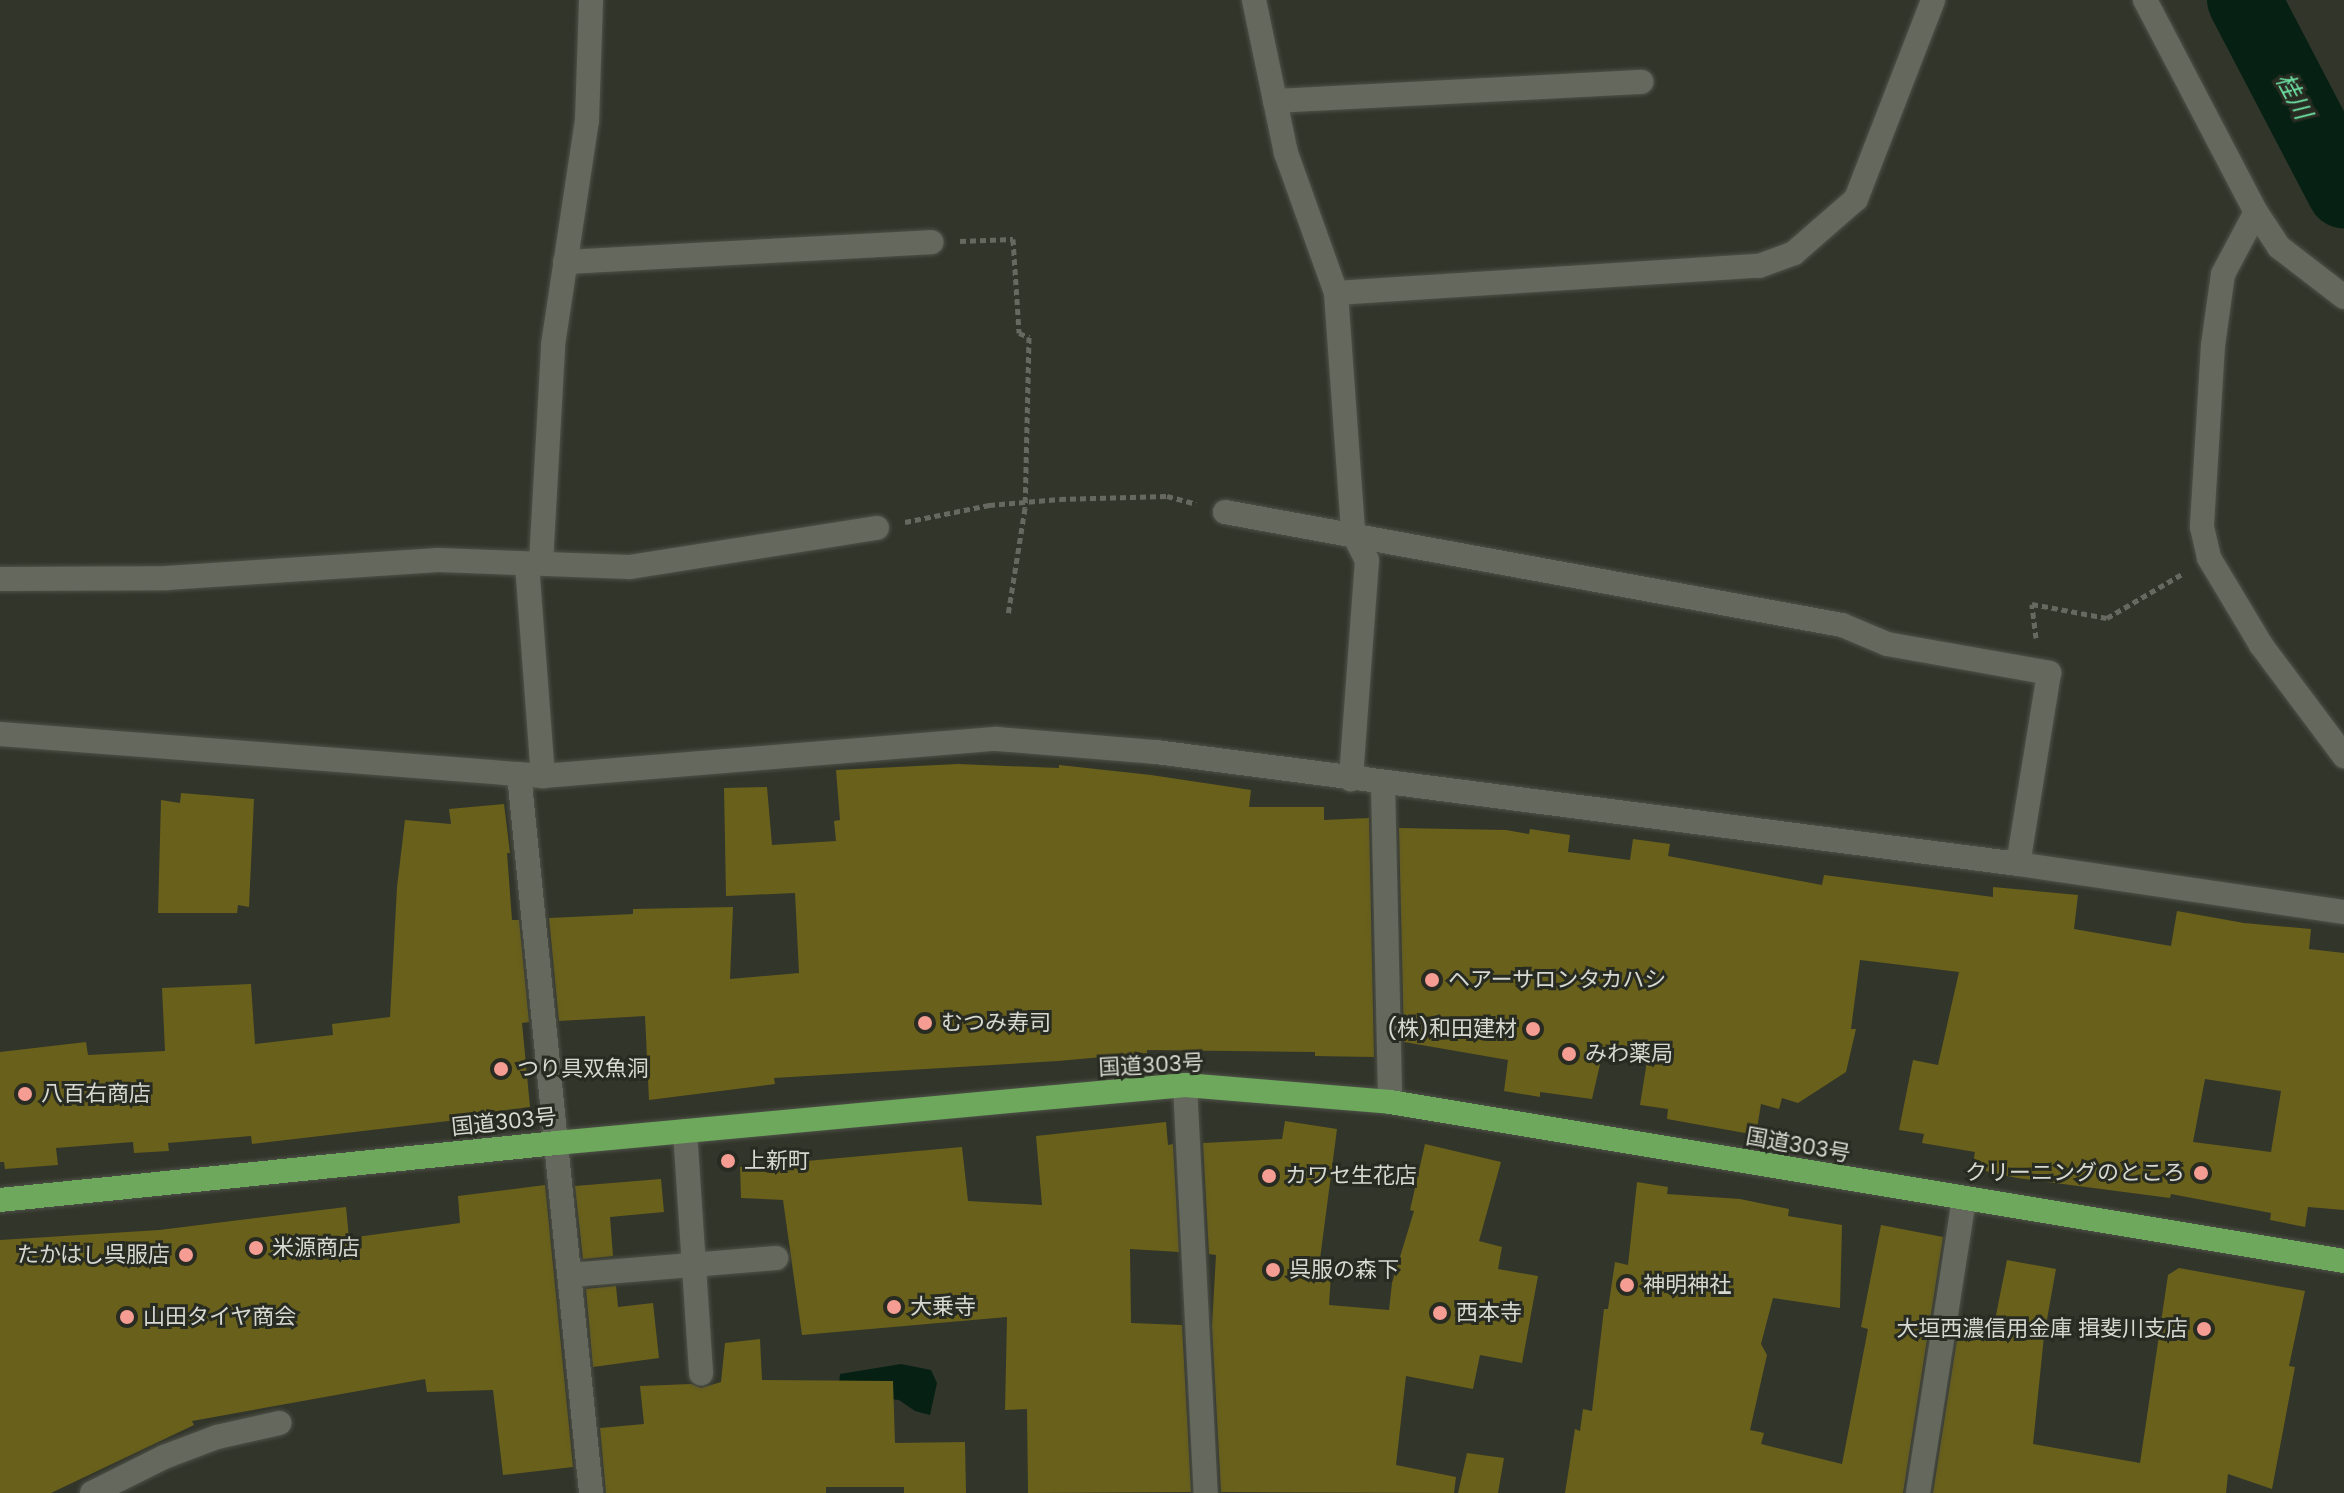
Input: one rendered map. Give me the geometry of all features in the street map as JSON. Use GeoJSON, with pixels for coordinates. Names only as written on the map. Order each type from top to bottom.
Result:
{"type":"FeatureCollection","features":[{"type":"Feature","properties":{"kind":"highway","name":"国道303号"},"geometry":{"type":"LineString","coordinates":[[0,1200],[556,1143],[1185,1085],[1390,1102],[2344,1261]]}},
{"type":"Feature","properties":{"kind":"street"},"geometry":{"type":"LineString","coordinates":[[543,776],[534,564],[553,345],[587,121],[591,0]]}},
{"type":"Feature","properties":{"kind":"street"},"geometry":{"type":"LineString","coordinates":[[1254,0],[1286,153],[1336,293],[1353,533],[1367,560],[1351,779]]}},
{"type":"Feature","properties":{"kind":"street"},"geometry":{"type":"LineString","coordinates":[[1336,293],[1759,266],[1794,253],[1856,199],[1933,0]]}},
{"type":"Feature","properties":{"kind":"street"},"geometry":{"type":"LineString","coordinates":[[2145,0],[2256,212],[2279,247],[2344,297]]}},
{"type":"Feature","properties":{"kind":"street"},"geometry":{"type":"LineString","coordinates":[[1275,101],[1642,82]]}},
{"type":"Feature","properties":{"kind":"street"},"geometry":{"type":"LineString","coordinates":[[2256,212],[2223,274],[2215,330],[2202,527],[2209,558],[2261,645],[2344,756]]}},
{"type":"Feature","properties":{"kind":"street"},"geometry":{"type":"LineString","coordinates":[[565,262],[931,242]]}},
{"type":"Feature","properties":{"kind":"street"},"geometry":{"type":"LineString","coordinates":[[1225,512],[1353,533],[1842,625],[1887,644],[2049,673],[2018,864]]}},
{"type":"Feature","properties":{"kind":"street"},"geometry":{"type":"LineString","coordinates":[[0,579],[167,578],[438,560],[630,567],[877,528]]}},
{"type":"Feature","properties":{"kind":"street"},"geometry":{"type":"LineString","coordinates":[[0,734],[543,776],[997,739],[1156,752],[1383,784],[2018,864],[2344,912]]}},
{"type":"Feature","properties":{"kind":"street"},"geometry":{"type":"LineString","coordinates":[[519,774],[591,1493]]}},
{"type":"Feature","properties":{"kind":"street"},"geometry":{"type":"LineString","coordinates":[[1383,784],[1390,1102]]}},
{"type":"Feature","properties":{"kind":"street"},"geometry":{"type":"LineString","coordinates":[[1185,1085],[1206,1493]]}},
{"type":"Feature","properties":{"kind":"street"},"geometry":{"type":"LineString","coordinates":[[685,1131],[701,1373]]}},
{"type":"Feature","properties":{"kind":"street"},"geometry":{"type":"LineString","coordinates":[[1918,1493],[1964,1200]]}},
{"type":"Feature","properties":{"kind":"street"},"geometry":{"type":"LineString","coordinates":[[570,1275],[776,1258]]}},
{"type":"Feature","properties":{"kind":"street"},"geometry":{"type":"LineString","coordinates":[[92,1493],[164,1457],[204,1442],[279,1423]]}},
{"type":"Feature","properties":{"kind":"path"},"geometry":{"type":"LineString","coordinates":[[931,242],[1013,239],[1019,333],[1029,337],[1024,502],[1008,615]]}},
{"type":"Feature","properties":{"kind":"path"},"geometry":{"type":"LineString","coordinates":[[877,528],[989,505],[1024,502],[1167,496],[1225,512]]}},
{"type":"Feature","properties":{"kind":"path"},"geometry":{"type":"LineString","coordinates":[[2040,671],[2032,604],[2107,618],[2209,558]]}},
{"type":"Feature","properties":{"kind":"shaded area"},"geometry":{"type":"Polygon","coordinates":[[[901,1364],[931,1370],[937,1383],[930,1415],[915,1411],[899,1400],[838,1394],[840,1374],[901,1364]]]}},
{"type":"Feature","properties":{"kind":"building"},"geometry":{"type":"Polygon","coordinates":[[[958,764],[1059,768],[1059,765],[1151,775],[1251,790],[1249,807],[1324,807],[1324,820],[1369,818],[1374,1057],[1315,1056],[1315,1052],[1147,1050],[1147,1053],[1058,1061],[774,1078],[775,1084],[649,1100],[645,1016],[559,1021],[549,918],[633,914],[633,909],[733,907],[730,979],[799,973],[795,893],[726,896],[724,788],[767,787],[772,845],[836,841],[834,821],[840,820],[836,770],[958,764]]]}},
{"type":"Feature","properties":{"kind":"building"},"geometry":{"type":"Polygon","coordinates":[[[181,793],[254,799],[249,907],[238,905],[237,913],[158,913],[161,800],[180,803],[181,793]]]}},
{"type":"Feature","properties":{"kind":"building"},"geometry":{"type":"Polygon","coordinates":[[[504,804],[510,853],[507,853],[512,920],[519,920],[529,1022],[522,1023],[530,1107],[474,1114],[474,1118],[252,1144],[251,1136],[168,1143],[169,1151],[134,1153],[133,1142],[56,1148],[58,1165],[5,1169],[4,1162],[0,1162],[0,1052],[86,1042],[88,1055],[165,1051],[162,988],[251,984],[255,1044],[333,1035],[332,1024],[390,1017],[397,887],[405,820],[451,824],[449,809],[504,804]]]}},
{"type":"Feature","properties":{"kind":"building"},"geometry":{"type":"Polygon","coordinates":[[[1399,828],[1506,830],[1529,834],[1530,829],[1570,835],[1568,852],[1630,860],[1633,839],[1670,844],[1668,856],[1822,885],[1824,875],[1993,897],[1993,887],[2078,895],[2074,929],[2171,946],[2177,911],[2244,923],[2311,929],[2309,949],[2344,953],[2344,1210],[2308,1207],[2305,1227],[2270,1220],[2271,1213],[2171,1194],[2170,1198],[2017,1178],[1972,1168],[1975,1152],[1922,1143],[1924,1134],[1899,1130],[1913,1060],[1938,1065],[1959,972],[1860,960],[1851,1029],[1856,1029],[1846,1072],[1798,1103],[1782,1098],[1779,1109],[1761,1104],[1756,1135],[1667,1119],[1668,1109],[1640,1105],[1648,1055],[1604,1047],[1592,1099],[1540,1092],[1540,1097],[1504,1091],[1508,1060],[1404,1042],[1399,828]],[[2205,1079],[2193,1142],[2271,1152],[2281,1091],[2205,1079]]]}},
{"type":"Feature","properties":{"kind":"building"},"geometry":{"type":"Polygon","coordinates":[[[1285,1121],[1337,1129],[1320,1259],[1332,1259],[1329,1305],[1389,1310],[1392,1283],[1414,1211],[1410,1210],[1425,1144],[1501,1162],[1479,1241],[1502,1247],[1498,1269],[1538,1276],[1522,1363],[1480,1355],[1473,1389],[1406,1376],[1396,1465],[1456,1477],[1454,1493],[1221,1492],[1212,1326],[1216,1255],[1209,1254],[1203,1143],[1282,1139],[1285,1121]]]}},
{"type":"Feature","properties":{"kind":"building"},"geometry":{"type":"Polygon","coordinates":[[[1166,1122],[1168,1145],[1173,1144],[1179,1252],[1130,1249],[1131,1323],[1182,1325],[1191,1492],[1028,1493],[1027,1409],[1005,1410],[1007,1317],[802,1335],[783,1200],[741,1198],[740,1167],[962,1147],[968,1201],[1042,1205],[1036,1136],[1166,1122]]]}},
{"type":"Feature","properties":{"kind":"building"},"geometry":{"type":"Polygon","coordinates":[[[661,1179],[664,1212],[610,1217],[613,1256],[583,1259],[575,1186],[661,1179]]]}},
{"type":"Feature","properties":{"kind":"building"},"geometry":{"type":"Polygon","coordinates":[[[1637,1182],[1668,1187],[1667,1194],[1740,1199],[1789,1209],[1788,1216],[1842,1225],[1840,1308],[1773,1298],[1761,1344],[1767,1355],[1750,1430],[1764,1433],[1761,1444],[1842,1464],[1868,1329],[1861,1327],[1881,1225],[1943,1237],[1903,1493],[1565,1493],[1575,1429],[1580,1431],[1583,1409],[1592,1411],[1604,1309],[1608,1309],[1615,1262],[1628,1265],[1637,1182]]]}},
{"type":"Feature","properties":{"kind":"building"},"geometry":{"type":"Polygon","coordinates":[[[545,1185],[573,1467],[503,1475],[493,1390],[427,1392],[425,1379],[192,1421],[194,1425],[51,1493],[0,1493],[0,1240],[159,1230],[346,1207],[349,1238],[460,1223],[458,1196],[545,1185]]]}},
{"type":"Feature","properties":{"kind":"building"},"geometry":{"type":"Polygon","coordinates":[[[2007,1260],[2056,1269],[2044,1336],[2033,1444],[2140,1463],[2168,1275],[2179,1268],[2305,1291],[2289,1366],[2295,1367],[2272,1489],[2228,1474],[2226,1493],[1933,1493],[1960,1320],[1994,1325],[2007,1260]]]}},
{"type":"Feature","properties":{"kind":"building"},"geometry":{"type":"Polygon","coordinates":[[[616,1286],[618,1307],[653,1303],[659,1358],[593,1367],[586,1289],[616,1286]]]}},
{"type":"Feature","properties":{"kind":"building"},"geometry":{"type":"Polygon","coordinates":[[[760,1339],[762,1380],[893,1381],[895,1443],[965,1442],[966,1493],[904,1493],[904,1487],[826,1487],[826,1493],[606,1493],[600,1428],[644,1424],[640,1386],[691,1384],[701,1388],[721,1382],[725,1343],[760,1339]]]}},
{"type":"Feature","properties":{"kind":"building"},"geometry":{"type":"Polygon","coordinates":[[[1467,1453],[1504,1458],[1498,1493],[1458,1493],[1467,1453]]]}},
{"type":"Feature","properties":{"kind":"waterway","name":"桂川"},"geometry":{"type":"LineString","coordinates":[[2244,0],[2344,191]]}},
{"type":"Feature","properties":{"kind":"place","name":"ヘアーサロンタカハシ"},"geometry":{"type":"Point","coordinates":[1432,980]}},
{"type":"Feature","properties":{"kind":"place","name":"むつみ寿司"},"geometry":{"type":"Point","coordinates":[925,1023]}},
{"type":"Feature","properties":{"kind":"place","name":"(株)和田建材"},"geometry":{"type":"Point","coordinates":[1533,1029]}},
{"type":"Feature","properties":{"kind":"place","name":"みわ薬局"},"geometry":{"type":"Point","coordinates":[1569,1054]}},
{"type":"Feature","properties":{"kind":"place","name":"つり具双魚洞"},"geometry":{"type":"Point","coordinates":[501,1069]}},
{"type":"Feature","properties":{"kind":"place","name":"八百右商店"},"geometry":{"type":"Point","coordinates":[25,1094]}},
{"type":"Feature","properties":{"kind":"place","name":"上新町"},"geometry":{"type":"Point","coordinates":[728,1161]}},
{"type":"Feature","properties":{"kind":"place","name":"クリーニングのところ"},"geometry":{"type":"Point","coordinates":[2201,1173]}},
{"type":"Feature","properties":{"kind":"place","name":"カワセ生花店"},"geometry":{"type":"Point","coordinates":[1269,1176]}},
{"type":"Feature","properties":{"kind":"place","name":"米源商店"},"geometry":{"type":"Point","coordinates":[256,1248]}},
{"type":"Feature","properties":{"kind":"place","name":"たかはし呉服店"},"geometry":{"type":"Point","coordinates":[186,1255]}},
{"type":"Feature","properties":{"kind":"place","name":"呉服の森下"},"geometry":{"type":"Point","coordinates":[1273,1270]}},
{"type":"Feature","properties":{"kind":"place","name":"神明神社"},"geometry":{"type":"Point","coordinates":[1627,1285]}},
{"type":"Feature","properties":{"kind":"place","name":"大乗寺"},"geometry":{"type":"Point","coordinates":[894,1307]}},
{"type":"Feature","properties":{"kind":"place","name":"西本寺"},"geometry":{"type":"Point","coordinates":[1440,1313]}},
{"type":"Feature","properties":{"kind":"place","name":"山田タイヤ商会"},"geometry":{"type":"Point","coordinates":[127,1317]}},
{"type":"Feature","properties":{"kind":"place","name":"大垣西濃信用金庫 揖斐川支店"},"geometry":{"type":"Point","coordinates":[2204,1329]}}]}
